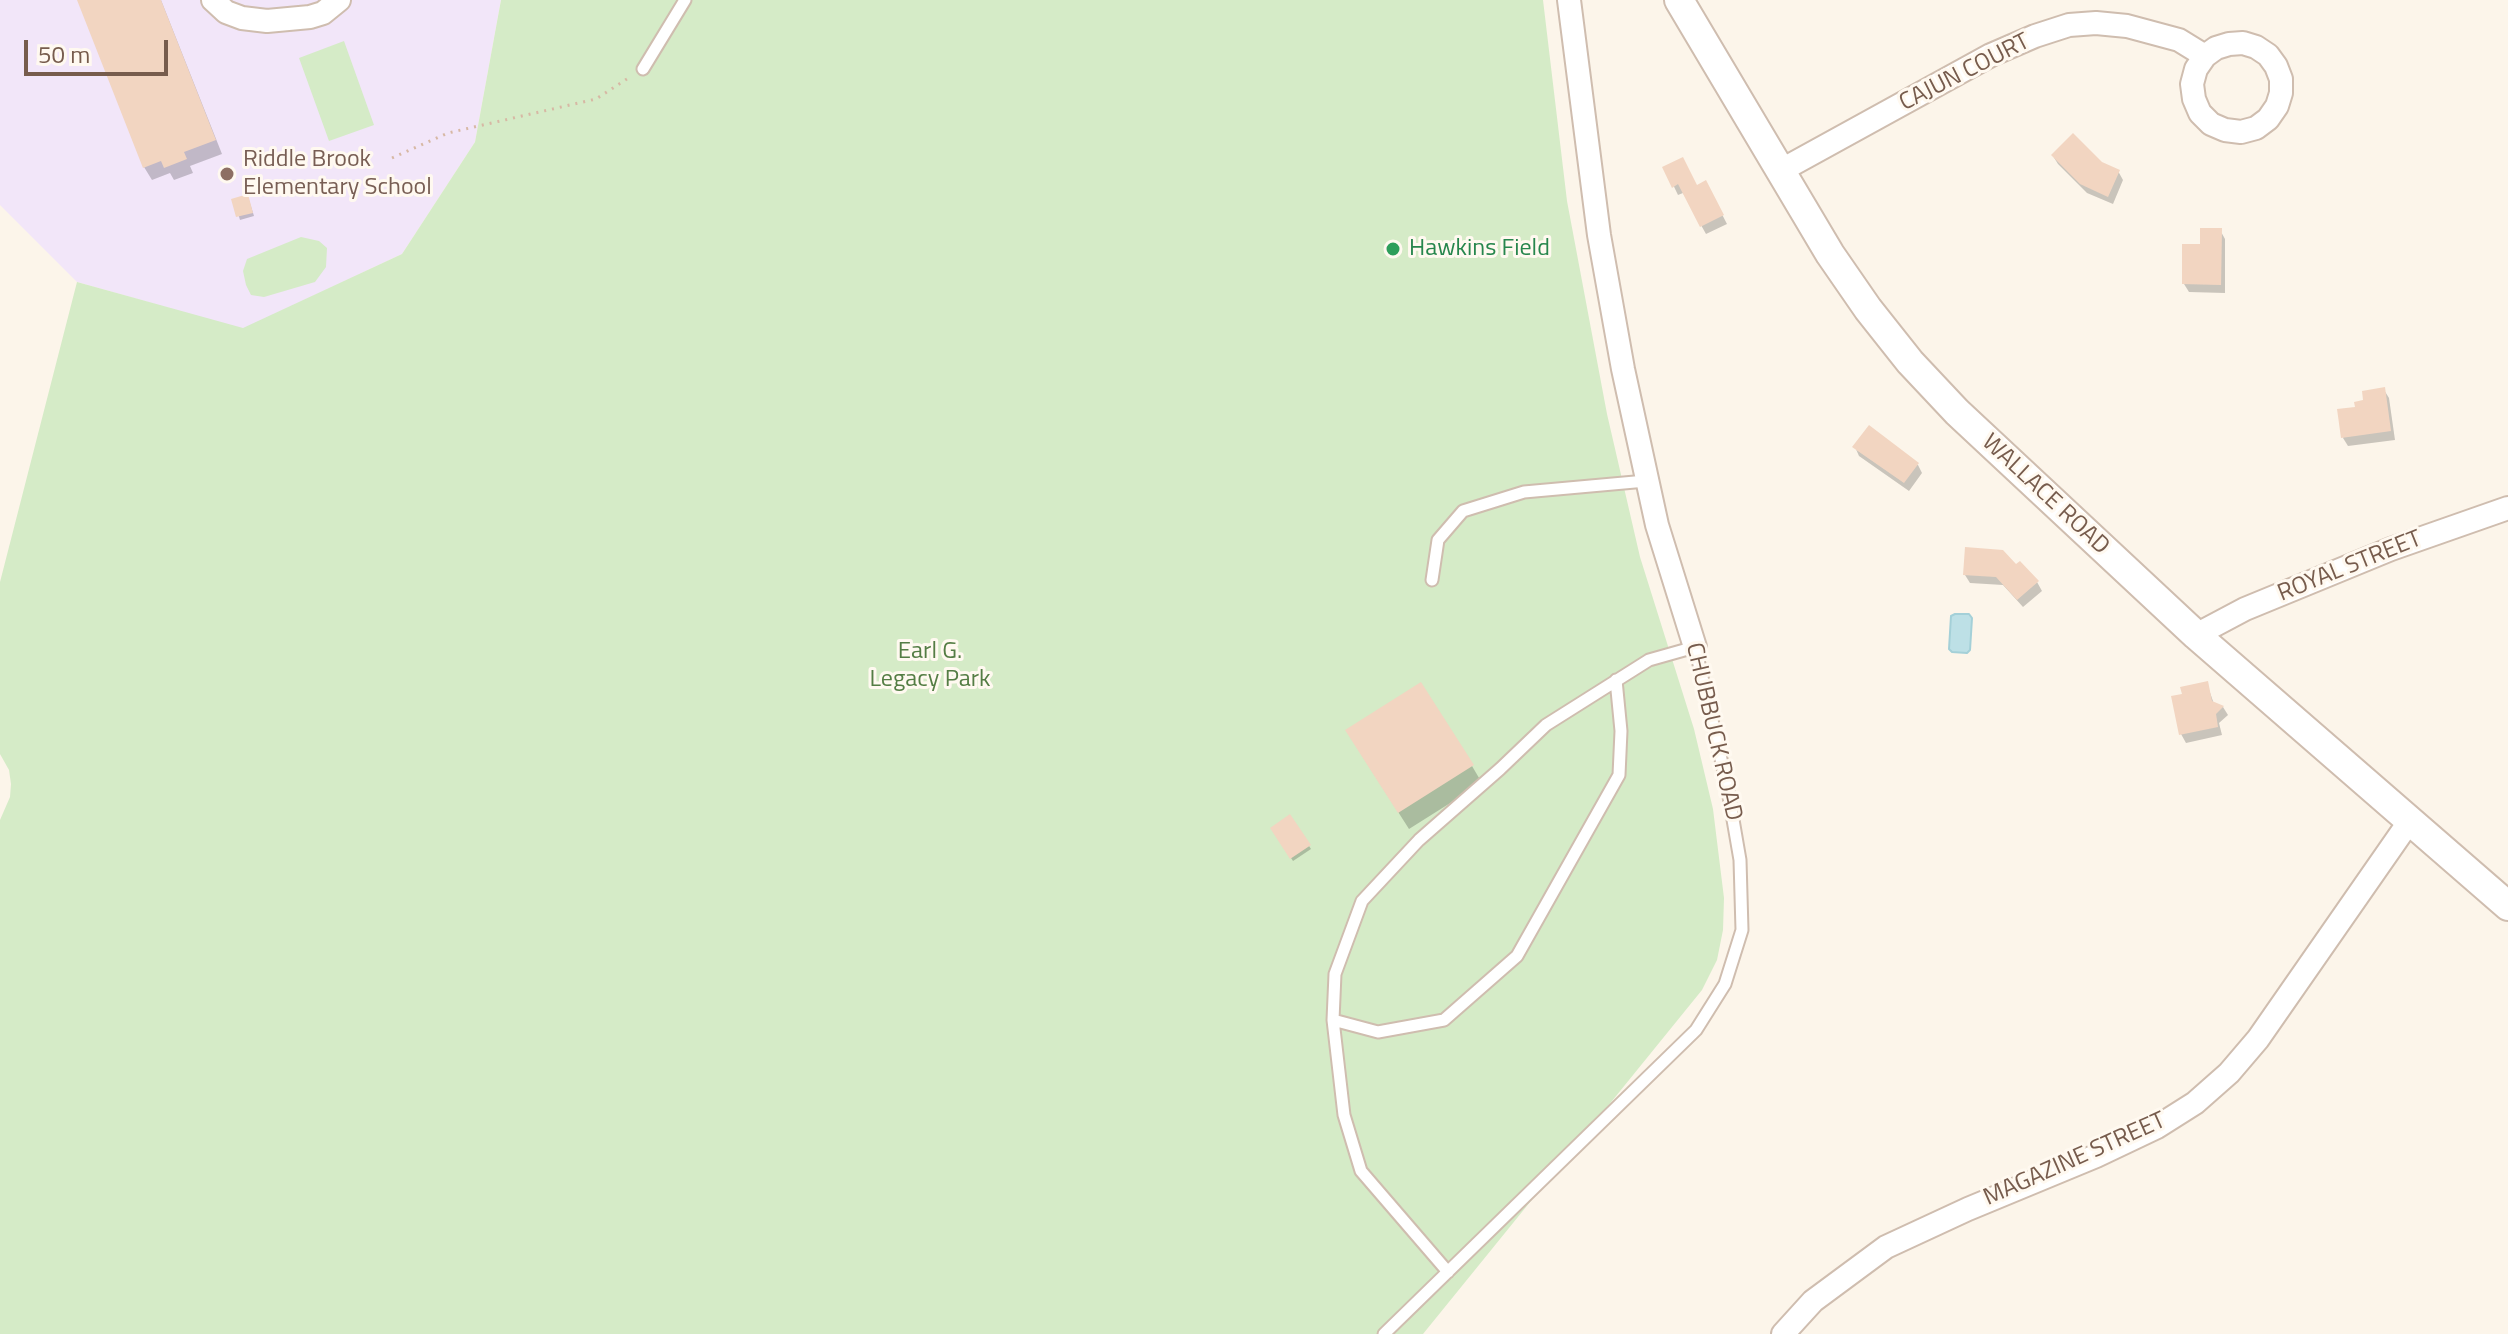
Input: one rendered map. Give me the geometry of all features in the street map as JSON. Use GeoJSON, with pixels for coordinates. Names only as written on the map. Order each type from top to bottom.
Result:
{"type":"FeatureCollection","features":[{"type":"Feature","properties":{"kind":"street"},"geometry":{"type":"LineString","coordinates":[[213,0],[226,12],[242,18],[267,21],[310,17],[323,13],[339,0]]}},
{"type":"Feature","properties":{"kind":"street","name":"CHUBBUCK ROAD"},"geometry":{"type":"LineString","coordinates":[[1569,0],[1599,235],[1646,481],[1695,647]]}},
{"type":"Feature","properties":{"kind":"street","name":"WALLACE ROAD"},"geometry":{"type":"LineString","coordinates":[[1679,0],[1830,254],[1910,362],[1979,433],[2196,635],[2508,906]]}},
{"type":"Feature","properties":{"kind":"street","name":"CAJUN COURT"},"geometry":{"type":"LineString","coordinates":[[1780,171],[1991,55],[2069,25],[2096,23],[2127,26],[2179,40],[2205,56]]}},
{"type":"Feature","properties":{"kind":"street"},"geometry":{"type":"LineString","coordinates":[[2243,43],[2268,55],[2281,79],[2281,93],[2268,119],[2256,128],[2241,132],[2211,124],[2200,113],[2192,84],[2196,69],[2205,56],[2216,48],[2243,43]]}},
{"type":"Feature","properties":{"kind":"street","name":"ROYAL STREET"},"geometry":{"type":"LineString","coordinates":[[2196,635],[2245,609],[2347,567],[2508,508]]}},
{"type":"Feature","properties":{"kind":"street","name":"MAGAZINE STREET"},"geometry":{"type":"LineString","coordinates":[[1783,1334],[1813,1301],[1886,1247],[2096,1156],[2157,1127],[2195,1103],[2229,1073],[2258,1039],[2409,822]]}},
{"type":"Feature","properties":{"kind":"lane"},"geometry":{"type":"LineString","coordinates":[[643,69],[685,0]]}},
{"type":"Feature","properties":{"kind":"lane"},"geometry":{"type":"LineString","coordinates":[[1432,580],[1438,540],[1463,511],[1524,492],[1646,481]]}},
{"type":"Feature","properties":{"kind":"lane"},"geometry":{"type":"LineString","coordinates":[[1448,1272],[1361,1171],[1344,1115],[1333,1020],[1335,974],[1362,901],[1419,840],[1546,725],[1649,660],[1695,647]]}},
{"type":"Feature","properties":{"kind":"lane","name":"CHUBBUCK ROAD"},"geometry":{"type":"LineString","coordinates":[[1384,1334],[1696,1030],[1725,984],[1742,930],[1740,860],[1727,785],[1695,647]]}},
{"type":"Feature","properties":{"kind":"lane"},"geometry":{"type":"LineString","coordinates":[[1333,1020],[1378,1032],[1444,1020],[1517,956],[1619,775],[1621,731],[1616,680]]}},
{"type":"Feature","properties":{"kind":"path"},"geometry":{"type":"LineString","coordinates":[[392,158],[448,133],[596,99],[643,69]]}},
{"type":"Feature","properties":{"kind":"shaded area","name":"Riddle Brook Elementary School"},"geometry":{"type":"Polygon","coordinates":[[[0,0],[501,0],[475,142],[402,254],[243,329],[77,282],[0,205],[0,0]]]}},
{"type":"Feature","properties":{"kind":"green space","name":"Earl G. Legacy Park"},"geometry":{"type":"Polygon","coordinates":[[[501,0],[1543,0],[1567,201],[1607,414],[1640,557],[1694,729],[1713,809],[1724,898],[1723,930],[1717,960],[1702,990],[1423,1334],[0,1334],[0,820],[10,797],[11,784],[9,770],[0,754],[0,582],[77,282],[243,328],[402,254],[475,142],[501,0]]]}},
{"type":"Feature","properties":{"kind":"green space"},"geometry":{"type":"Polygon","coordinates":[[[344,41],[374,125],[329,141],[299,58],[344,41]]]}},
{"type":"Feature","properties":{"kind":"green space"},"geometry":{"type":"Polygon","coordinates":[[[301,237],[319,241],[327,248],[326,267],[315,282],[264,297],[251,295],[243,271],[247,259],[301,237]]]}},
{"type":"Feature","properties":{"kind":"water"},"geometry":{"type":"Polygon","coordinates":[[[1969,614],[1972,618],[1970,650],[1967,653],[1949,649],[1951,616],[1969,614]]]}},
{"type":"Feature","properties":{"kind":"building"},"geometry":{"type":"Polygon","coordinates":[[[77,0],[161,0],[216,140],[184,152],[187,159],[164,168],[161,161],[143,168],[77,0]]]}},
{"type":"Feature","properties":{"kind":"building"},"geometry":{"type":"Polygon","coordinates":[[[2073,133],[2102,162],[2120,170],[2108,197],[2080,184],[2051,155],[2073,133]]]}},
{"type":"Feature","properties":{"kind":"building"},"geometry":{"type":"Polygon","coordinates":[[[1683,157],[1697,185],[1706,180],[1724,215],[1700,227],[1678,184],[1672,188],[1662,167],[1683,157]]]}},
{"type":"Feature","properties":{"kind":"building"},"geometry":{"type":"Polygon","coordinates":[[[248,194],[253,213],[236,217],[231,199],[248,194]]]}},
{"type":"Feature","properties":{"kind":"building"},"geometry":{"type":"Polygon","coordinates":[[[2200,228],[2222,228],[2221,285],[2182,284],[2182,244],[2200,244],[2200,228]]]}},
{"type":"Feature","properties":{"kind":"building"},"geometry":{"type":"Polygon","coordinates":[[[2385,387],[2391,431],[2341,438],[2337,409],[2355,407],[2354,402],[2363,400],[2362,391],[2385,387]]]}},
{"type":"Feature","properties":{"kind":"building"},"geometry":{"type":"Polygon","coordinates":[[[1869,425],[1919,463],[1904,483],[1852,447],[1869,425]]]}},
{"type":"Feature","properties":{"kind":"building"},"geometry":{"type":"Polygon","coordinates":[[[1965,547],[2003,550],[2016,564],[2020,561],[2039,581],[2017,600],[1996,577],[1963,575],[1965,547]]]}},
{"type":"Feature","properties":{"kind":"building"},"geometry":{"type":"Polygon","coordinates":[[[2208,681],[2212,701],[2224,706],[2216,714],[2218,727],[2179,735],[2171,696],[2182,694],[2180,687],[2208,681]]]}},
{"type":"Feature","properties":{"kind":"building"},"geometry":{"type":"Polygon","coordinates":[[[1421,682],[1474,765],[1398,813],[1345,730],[1421,682]]]}},
{"type":"Feature","properties":{"kind":"building"},"geometry":{"type":"Polygon","coordinates":[[[1290,814],[1311,845],[1290,859],[1270,828],[1290,814]]]}},
{"type":"Feature","properties":{"kind":"place","name":"Riddle Brook Elementary School"},"geometry":{"type":"Point","coordinates":[227,174]}},
{"type":"Feature","properties":{"kind":"place","name":"Hawkins Field"},"geometry":{"type":"Point","coordinates":[1393,249]}}]}
